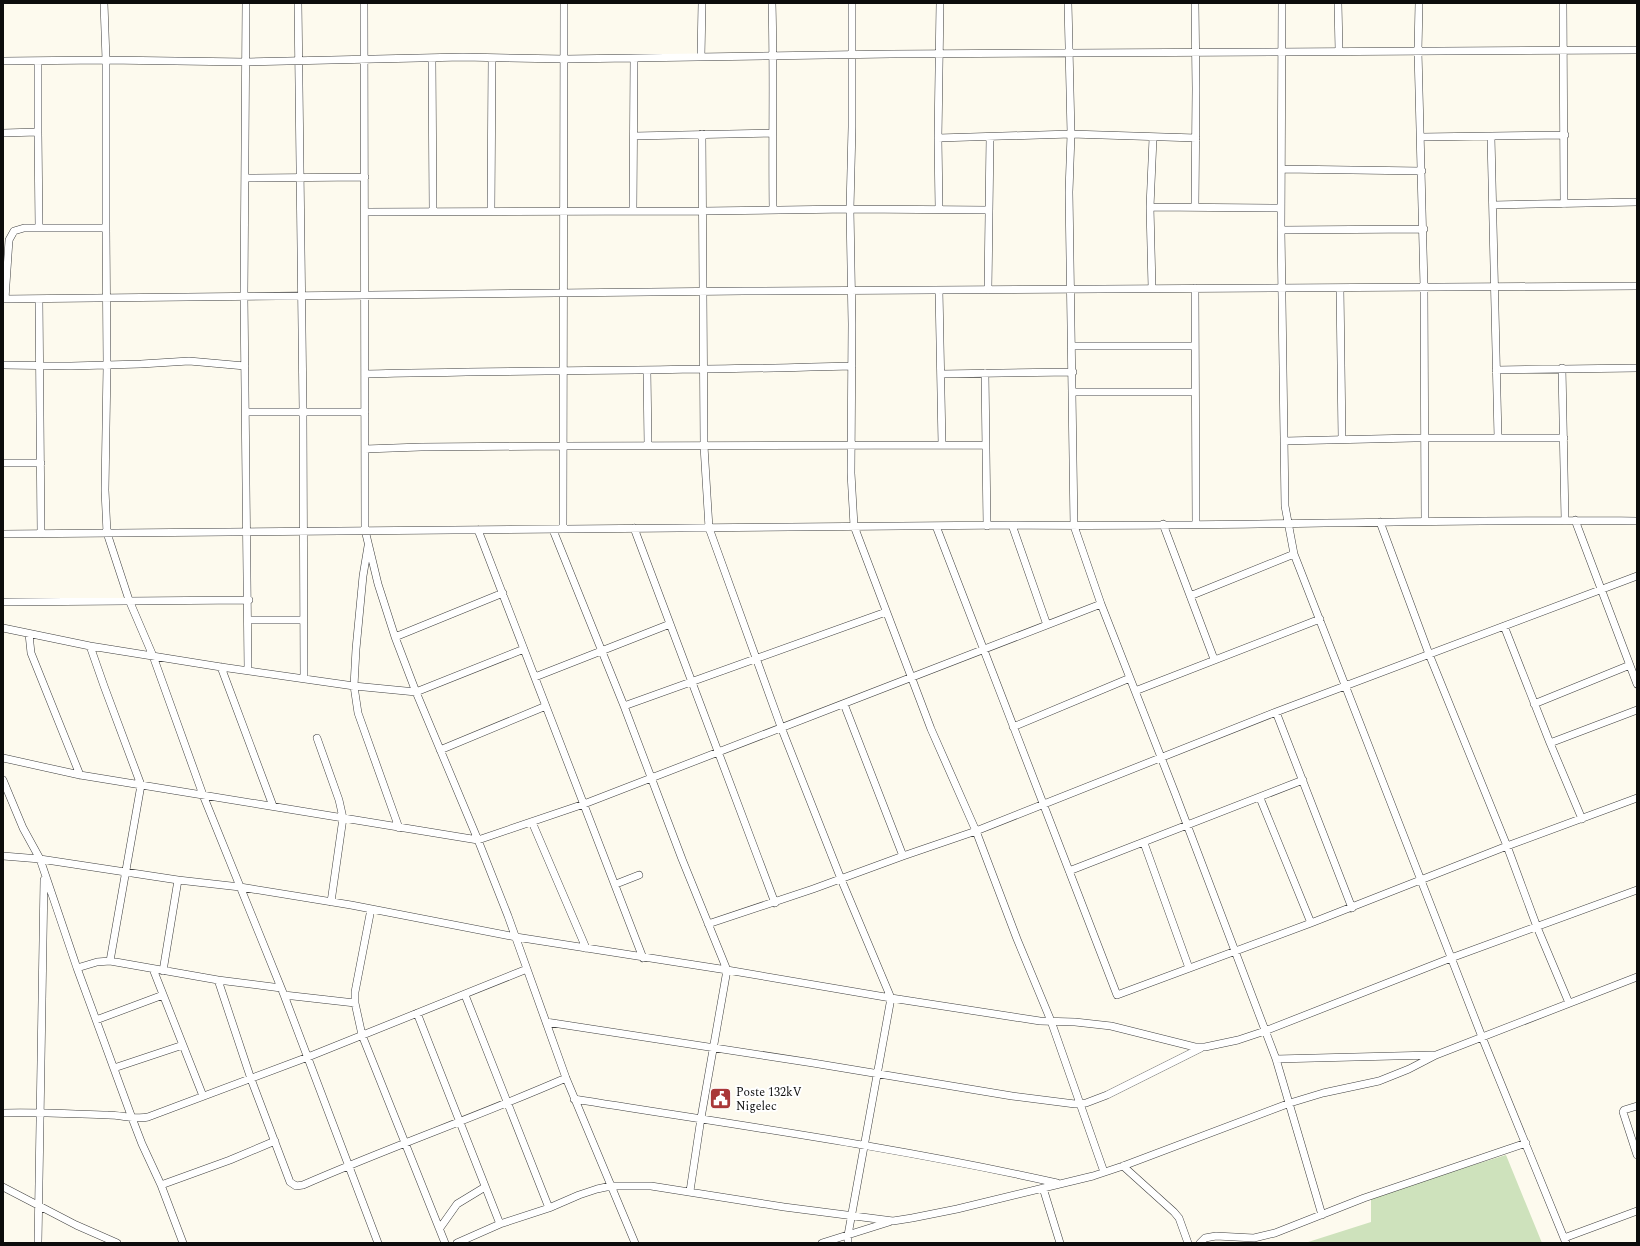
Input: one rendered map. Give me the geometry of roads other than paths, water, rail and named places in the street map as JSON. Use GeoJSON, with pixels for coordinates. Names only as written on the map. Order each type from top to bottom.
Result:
{"type":"FeatureCollection","features":[{"type":"Feature","properties":{"kind":"street"},"geometry":{"type":"LineString","coordinates":[[104,3],[106,60],[107,366],[105,490],[107,533],[129,600],[153,656],[203,795],[283,991],[378,1243]]}},
{"type":"Feature","properties":{"kind":"street"},"geometry":{"type":"LineString","coordinates":[[246,3],[244,296],[249,620],[248,670]]}},
{"type":"Feature","properties":{"kind":"street"},"geometry":{"type":"LineString","coordinates":[[298,3],[303,411],[304,678]]}},
{"type":"Feature","properties":{"kind":"street"},"geometry":{"type":"LineString","coordinates":[[364,3],[365,530],[378,584],[395,637],[516,937],[574,1099],[635,1243]]}},
{"type":"Feature","properties":{"kind":"street"},"geometry":{"type":"LineString","coordinates":[[563,529],[563,332],[565,294],[564,3]]}},
{"type":"Feature","properties":{"kind":"street"},"geometry":{"type":"LineString","coordinates":[[701,57],[702,3]]}},
{"type":"Feature","properties":{"kind":"street"},"geometry":{"type":"LineString","coordinates":[[772,3],[774,55],[772,133],[773,209]]}},
{"type":"Feature","properties":{"kind":"street"},"geometry":{"type":"LineString","coordinates":[[852,3],[852,127],[850,209],[852,366],[851,473],[854,526],[931,730],[976,831],[1014,932],[1051,1021],[1104,1172]]}},
{"type":"Feature","properties":{"kind":"street"},"geometry":{"type":"LineString","coordinates":[[939,209],[938,54],[940,3]]}},
{"type":"Feature","properties":{"kind":"street"},"geometry":{"type":"LineString","coordinates":[[1068,3],[1071,134],[1069,192],[1072,290],[1074,526],[1101,604],[1188,826],[1276,1059],[1322,1215]]}},
{"type":"Feature","properties":{"kind":"street"},"geometry":{"type":"LineString","coordinates":[[1194,207],[1196,138],[1195,3]]}},
{"type":"Feature","properties":{"kind":"street"},"geometry":{"type":"LineString","coordinates":[[1282,3],[1281,230],[1284,441],[1287,523],[1294,554],[1482,1037],[1565,1240],[1637,1211]]}},
{"type":"Feature","properties":{"kind":"street"},"geometry":{"type":"LineString","coordinates":[[1338,3],[1340,51]]}},
{"type":"Feature","properties":{"kind":"street"},"geometry":{"type":"LineString","coordinates":[[1419,3],[1418,51],[1424,229],[1426,438],[1425,521]]}},
{"type":"Feature","properties":{"kind":"street"},"geometry":{"type":"LineString","coordinates":[[1563,3],[1562,50],[1565,135],[1564,204]]}},
{"type":"Feature","properties":{"kind":"street"},"geometry":{"type":"LineString","coordinates":[[3,61],[106,60],[246,62],[432,58],[565,59],[774,55],[1637,50]]}},
{"type":"Feature","properties":{"kind":"street"},"geometry":{"type":"LineString","coordinates":[[432,58],[432,211]]}},
{"type":"Feature","properties":{"kind":"street"},"geometry":{"type":"LineString","coordinates":[[491,212],[492,58]]}},
{"type":"Feature","properties":{"kind":"street"},"geometry":{"type":"LineString","coordinates":[[633,211],[634,58]]}},
{"type":"Feature","properties":{"kind":"street"},"geometry":{"type":"LineString","coordinates":[[38,61],[39,228]]}},
{"type":"Feature","properties":{"kind":"street"},"geometry":{"type":"LineString","coordinates":[[3,132],[38,132]]}},
{"type":"Feature","properties":{"kind":"street"},"geometry":{"type":"LineString","coordinates":[[634,136],[772,133]]}},
{"type":"Feature","properties":{"kind":"street"},"geometry":{"type":"LineString","coordinates":[[702,134],[704,446],[709,528],[781,727],[841,879],[891,998],[851,1216],[848,1243]]}},
{"type":"Feature","properties":{"kind":"street"},"geometry":{"type":"LineString","coordinates":[[938,138],[1071,134],[1153,138],[1196,138]]}},
{"type":"Feature","properties":{"kind":"street"},"geometry":{"type":"LineString","coordinates":[[1421,137],[1565,135]]}},
{"type":"Feature","properties":{"kind":"street"},"geometry":{"type":"LineString","coordinates":[[988,290],[990,137]]}},
{"type":"Feature","properties":{"kind":"street"},"geometry":{"type":"LineString","coordinates":[[1491,137],[1496,286],[1498,438]]}},
{"type":"Feature","properties":{"kind":"street"},"geometry":{"type":"LineString","coordinates":[[1152,288],[1150,206],[1153,138]]}},
{"type":"Feature","properties":{"kind":"street"},"geometry":{"type":"LineString","coordinates":[[1282,169],[1422,171]]}},
{"type":"Feature","properties":{"kind":"street"},"geometry":{"type":"LineString","coordinates":[[245,178],[364,177]]}},
{"type":"Feature","properties":{"kind":"street"},"geometry":{"type":"LineString","coordinates":[[1493,205],[1637,202]]}},
{"type":"Feature","properties":{"kind":"street"},"geometry":{"type":"LineString","coordinates":[[1150,206],[1281,208]]}},
{"type":"Feature","properties":{"kind":"street"},"geometry":{"type":"LineString","coordinates":[[365,212],[702,211],[773,209],[988,210]]}},
{"type":"Feature","properties":{"kind":"street"},"geometry":{"type":"LineString","coordinates":[[106,228],[19,228],[11,235],[7,260],[4,299],[301,295],[1072,290],[1152,288],[1637,286]]}},
{"type":"Feature","properties":{"kind":"street"},"geometry":{"type":"LineString","coordinates":[[1281,230],[1424,229]]}},
{"type":"Feature","properties":{"kind":"street"},"geometry":{"type":"LineString","coordinates":[[1195,288],[1196,524]]}},
{"type":"Feature","properties":{"kind":"street"},"geometry":{"type":"LineString","coordinates":[[1340,288],[1342,439]]}},
{"type":"Feature","properties":{"kind":"street"},"geometry":{"type":"LineString","coordinates":[[939,290],[942,445]]}},
{"type":"Feature","properties":{"kind":"street"},"geometry":{"type":"LineString","coordinates":[[40,299],[41,534]]}},
{"type":"Feature","properties":{"kind":"street"},"geometry":{"type":"LineString","coordinates":[[1072,346],[1195,346]]}},
{"type":"Feature","properties":{"kind":"street"},"geometry":{"type":"LineString","coordinates":[[3,365],[107,366],[189,361],[246,366]]}},
{"type":"Feature","properties":{"kind":"street"},"geometry":{"type":"LineString","coordinates":[[365,374],[564,372],[852,366]]}},
{"type":"Feature","properties":{"kind":"street"},"geometry":{"type":"LineString","coordinates":[[1562,368],[1564,520]]}},
{"type":"Feature","properties":{"kind":"street"},"geometry":{"type":"LineString","coordinates":[[1496,370],[1637,368]]}},
{"type":"Feature","properties":{"kind":"street"},"geometry":{"type":"LineString","coordinates":[[646,370],[648,446]]}},
{"type":"Feature","properties":{"kind":"street"},"geometry":{"type":"LineString","coordinates":[[941,374],[1073,372]]}},
{"type":"Feature","properties":{"kind":"street"},"geometry":{"type":"LineString","coordinates":[[985,374],[987,526]]}},
{"type":"Feature","properties":{"kind":"street"},"geometry":{"type":"LineString","coordinates":[[1073,392],[1195,392]]}},
{"type":"Feature","properties":{"kind":"street"},"geometry":{"type":"LineString","coordinates":[[246,412],[365,412]]}},
{"type":"Feature","properties":{"kind":"street"},"geometry":{"type":"LineString","coordinates":[[1284,441],[1426,438],[1564,438]]}},
{"type":"Feature","properties":{"kind":"street"},"geometry":{"type":"LineString","coordinates":[[365,449],[563,446],[985,445]]}},
{"type":"Feature","properties":{"kind":"street"},"geometry":{"type":"LineString","coordinates":[[3,463],[41,463]]}},
{"type":"Feature","properties":{"kind":"street"},"geometry":{"type":"LineString","coordinates":[[1575,520],[1637,684]]}},
{"type":"Feature","properties":{"kind":"street"},"geometry":{"type":"LineString","coordinates":[[3,534],[854,526],[1074,526],[1425,521],[1637,521]]}},
{"type":"Feature","properties":{"kind":"street"},"geometry":{"type":"LineString","coordinates":[[1380,522],[1429,654],[1507,846],[1537,927],[1569,1003]]}},
{"type":"Feature","properties":{"kind":"street"},"geometry":{"type":"LineString","coordinates":[[1163,524],[1214,660]]}},
{"type":"Feature","properties":{"kind":"street"},"geometry":{"type":"LineString","coordinates":[[1012,525],[1047,625]]}},
{"type":"Feature","properties":{"kind":"street"},"geometry":{"type":"LineString","coordinates":[[936,526],[1116,995],[1352,908],[1507,846],[1637,798]]}},
{"type":"Feature","properties":{"kind":"street"},"geometry":{"type":"LineString","coordinates":[[634,528],[775,903]]}},
{"type":"Feature","properties":{"kind":"street"},"geometry":{"type":"LineString","coordinates":[[478,530],[616,884],[643,958]]}},
{"type":"Feature","properties":{"kind":"street"},"geometry":{"type":"LineString","coordinates":[[553,530],[624,706],[727,970],[701,1118],[690,1191]]}},
{"type":"Feature","properties":{"kind":"street"},"geometry":{"type":"LineString","coordinates":[[368,543],[359,606],[354,686],[358,713],[399,828]]}},
{"type":"Feature","properties":{"kind":"street"},"geometry":{"type":"LineString","coordinates":[[1190,596],[1294,554]]}},
{"type":"Feature","properties":{"kind":"street"},"geometry":{"type":"LineString","coordinates":[[708,924],[775,903],[976,831],[1276,712],[1637,576]]}},
{"type":"Feature","properties":{"kind":"street"},"geometry":{"type":"LineString","coordinates":[[395,637],[503,593]]}},
{"type":"Feature","properties":{"kind":"street"},"geometry":{"type":"LineString","coordinates":[[3,602],[248,600]]}},
{"type":"Feature","properties":{"kind":"street"},"geometry":{"type":"LineString","coordinates":[[3,758],[80,775],[478,840],[584,804],[1101,604]]}},
{"type":"Feature","properties":{"kind":"street"},"geometry":{"type":"LineString","coordinates":[[624,706],[886,612]]}},
{"type":"Feature","properties":{"kind":"street"},"geometry":{"type":"LineString","coordinates":[[1135,691],[1320,619]]}},
{"type":"Feature","properties":{"kind":"street"},"geometry":{"type":"LineString","coordinates":[[249,620],[304,620]]}},
{"type":"Feature","properties":{"kind":"street"},"geometry":{"type":"LineString","coordinates":[[535,677],[670,624]]}},
{"type":"Feature","properties":{"kind":"street"},"geometry":{"type":"LineString","coordinates":[[1504,626],[1534,704],[1582,819]]}},
{"type":"Feature","properties":{"kind":"street"},"geometry":{"type":"LineString","coordinates":[[3,628],[90,646],[221,667],[354,686],[416,692],[524,649]]}},
{"type":"Feature","properties":{"kind":"street"},"geometry":{"type":"LineString","coordinates":[[29,634],[31,653],[80,775]]}},
{"type":"Feature","properties":{"kind":"street"},"geometry":{"type":"LineString","coordinates":[[90,646],[141,785],[110,961]]}},
{"type":"Feature","properties":{"kind":"street"},"geometry":{"type":"LineString","coordinates":[[1534,704],[1630,665]]}},
{"type":"Feature","properties":{"kind":"street"},"geometry":{"type":"LineString","coordinates":[[221,667],[273,806]]}},
{"type":"Feature","properties":{"kind":"street"},"geometry":{"type":"LineString","coordinates":[[1013,727],[1130,678]]}},
{"type":"Feature","properties":{"kind":"street"},"geometry":{"type":"LineString","coordinates":[[844,704],[903,856]]}},
{"type":"Feature","properties":{"kind":"street"},"geometry":{"type":"LineString","coordinates":[[440,750],[546,706]]}},
{"type":"Feature","properties":{"kind":"street"},"geometry":{"type":"LineString","coordinates":[[1550,743],[1637,710]]}},
{"type":"Feature","properties":{"kind":"street"},"geometry":{"type":"LineString","coordinates":[[1276,712],[1352,908]]}},
{"type":"Feature","properties":{"kind":"street"},"geometry":{"type":"LineString","coordinates":[[317,738],[339,800],[343,818],[331,902]]}},
{"type":"Feature","properties":{"kind":"street"},"geometry":{"type":"LineString","coordinates":[[3,780],[23,828],[40,859],[77,968],[132,1118],[161,1185],[183,1243]]}},
{"type":"Feature","properties":{"kind":"street"},"geometry":{"type":"LineString","coordinates":[[1069,872],[1303,780]]}},
{"type":"Feature","properties":{"kind":"street"},"geometry":{"type":"LineString","coordinates":[[1260,798],[1311,923]]}},
{"type":"Feature","properties":{"kind":"street"},"geometry":{"type":"LineString","coordinates":[[532,822],[586,948]]}},
{"type":"Feature","properties":{"kind":"street"},"geometry":{"type":"LineString","coordinates":[[1144,843],[1189,968]]}},
{"type":"Feature","properties":{"kind":"street"},"geometry":{"type":"LineString","coordinates":[[3,864],[5,856],[40,859],[127,871],[178,880],[240,887],[371,909],[516,937],[727,970],[891,998],[1051,1021],[1111,1026],[1201,1048]]}},
{"type":"Feature","properties":{"kind":"street"},"geometry":{"type":"LineString","coordinates":[[38,1243],[44,872]]}},
{"type":"Feature","properties":{"kind":"street"},"geometry":{"type":"LineString","coordinates":[[616,884],[639,875]]}},
{"type":"Feature","properties":{"kind":"street"},"geometry":{"type":"LineString","coordinates":[[163,971],[178,880]]}},
{"type":"Feature","properties":{"kind":"street"},"geometry":{"type":"LineString","coordinates":[[546,1022],[714,1047],[1012,1096],[1080,1104],[1107,1095],[1201,1048],[1238,1040],[1265,1031],[1451,958],[1637,890]]}},
{"type":"Feature","properties":{"kind":"street"},"geometry":{"type":"LineString","coordinates":[[371,909],[356,983],[355,1003],[362,1036],[445,1243]]}},
{"type":"Feature","properties":{"kind":"street"},"geometry":{"type":"LineString","coordinates":[[77,968],[97,962],[110,961],[355,1003]]}},
{"type":"Feature","properties":{"kind":"street"},"geometry":{"type":"LineString","coordinates":[[153,969],[203,1096]]}},
{"type":"Feature","properties":{"kind":"street"},"geometry":{"type":"LineString","coordinates":[[3,1113],[40,1112],[110,1115],[132,1118],[148,1117],[308,1058],[527,969]]}},
{"type":"Feature","properties":{"kind":"street"},"geometry":{"type":"LineString","coordinates":[[822,1243],[893,1221],[957,1209],[1061,1184],[1123,1166],[1290,1103],[1323,1093],[1379,1081],[1409,1069],[1436,1055],[1637,977]]}},
{"type":"Feature","properties":{"kind":"street"},"geometry":{"type":"LineString","coordinates":[[218,980],[251,1079],[290,1182],[296,1186],[303,1185],[349,1164],[566,1078]]}},
{"type":"Feature","properties":{"kind":"street"},"geometry":{"type":"LineString","coordinates":[[96,1020],[163,995]]}},
{"type":"Feature","properties":{"kind":"street"},"geometry":{"type":"LineString","coordinates":[[465,995],[549,1208]]}},
{"type":"Feature","properties":{"kind":"street"},"geometry":{"type":"LineString","coordinates":[[417,1013],[500,1224]]}},
{"type":"Feature","properties":{"kind":"street"},"geometry":{"type":"LineString","coordinates":[[114,1068],[183,1046]]}},
{"type":"Feature","properties":{"kind":"street"},"geometry":{"type":"LineString","coordinates":[[1276,1059],[1436,1055]]}},
{"type":"Feature","properties":{"kind":"street"},"geometry":{"type":"LineString","coordinates":[[574,1099],[865,1145],[982,1166],[1061,1184]]}},
{"type":"Feature","properties":{"kind":"street"},"geometry":{"type":"LineString","coordinates":[[1637,1106],[1624,1110],[1623,1112],[1637,1155]]}},
{"type":"Feature","properties":{"kind":"street"},"geometry":{"type":"LineString","coordinates":[[161,1185],[230,1160],[275,1141]]}},
{"type":"Feature","properties":{"kind":"street"},"geometry":{"type":"LineString","coordinates":[[1200,1243],[1206,1238],[1216,1236],[1254,1238],[1269,1235],[1371,1196],[1526,1143]]}},
{"type":"Feature","properties":{"kind":"street"},"geometry":{"type":"LineString","coordinates":[[1123,1166],[1174,1212],[1179,1218],[1188,1243]]}},
{"type":"Feature","properties":{"kind":"street"},"geometry":{"type":"LineString","coordinates":[[457,1243],[500,1224],[549,1208],[597,1189],[611,1186],[651,1186],[784,1207],[893,1221]]}},
{"type":"Feature","properties":{"kind":"street"},"geometry":{"type":"LineString","coordinates":[[3,1187],[76,1225],[117,1243]]}},
{"type":"Feature","properties":{"kind":"street"},"geometry":{"type":"LineString","coordinates":[[440,1228],[457,1204],[485,1187]]}},
{"type":"Feature","properties":{"kind":"street"},"geometry":{"type":"LineString","coordinates":[[1043,1188],[1060,1243]]}},
{"type":"Feature","properties":{"kind":"place","name":"Poste 132kV Nigelec"},"geometry":{"type":"Point","coordinates":[721,1099]}}]}
